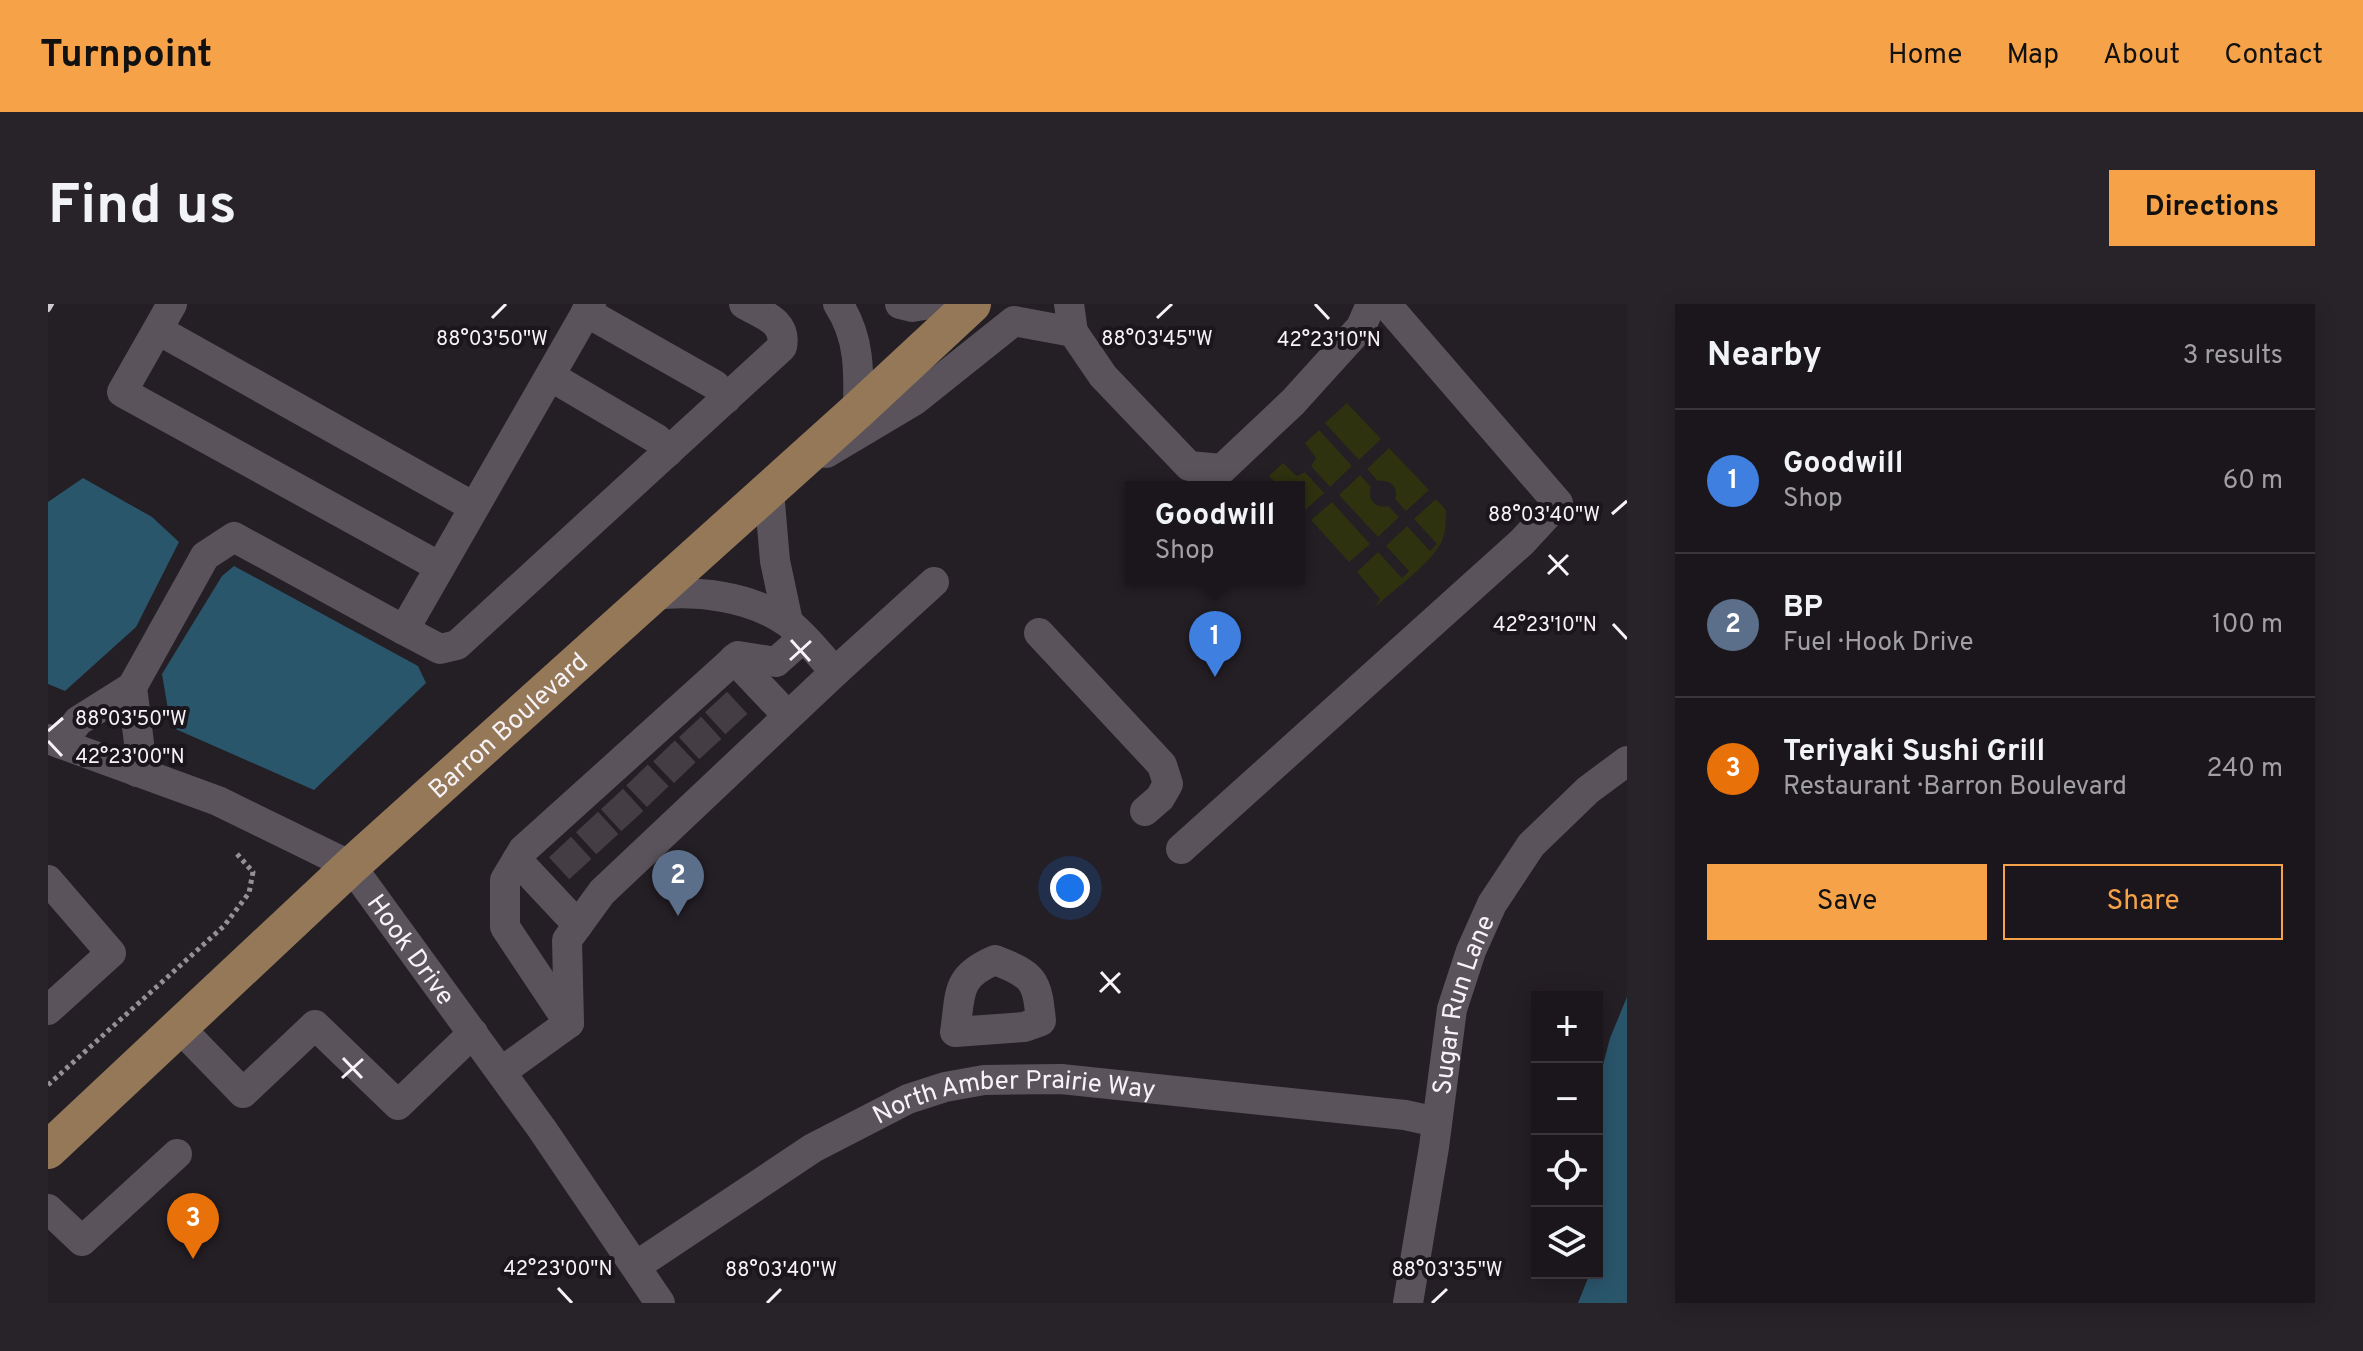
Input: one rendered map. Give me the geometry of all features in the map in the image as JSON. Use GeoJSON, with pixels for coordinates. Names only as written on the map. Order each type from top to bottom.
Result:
{"type":"FeatureCollection","features":[{"type":"Feature","properties":{"kind":"main road","name":"Barron Boulevard"},"geometry":{"type":"LineString","coordinates":[[48,1150],[351,866],[972,304]]}},
{"type":"Feature","properties":{"kind":"street"},"geometry":{"type":"LineString","coordinates":[[172,304],[122,392],[440,567]]}},
{"type":"Feature","properties":{"kind":"street"},"geometry":{"type":"LineString","coordinates":[[55,741],[78,721],[132,687],[205,556],[234,537],[440,649],[457,645],[782,347],[784,336],[780,325],[744,304]]}},
{"type":"Feature","properties":{"kind":"street"},"geometry":{"type":"LineString","coordinates":[[838,304],[850,321],[859,364],[858,410]]}},
{"type":"Feature","properties":{"kind":"street"},"geometry":{"type":"LineString","coordinates":[[900,304],[912,307],[930,304]]}},
{"type":"Feature","properties":{"kind":"street"},"geometry":{"type":"LineString","coordinates":[[569,1023],[505,927],[505,880],[523,850],[552,839],[580,814],[709,695],[734,659],[738,656],[776,662],[795,630],[775,561],[772,487],[915,400],[1014,321],[1071,318],[1103,376],[1189,466],[1222,469],[1302,392],[1361,327],[1371,304]]}},
{"type":"Feature","properties":{"kind":"street"},"geometry":{"type":"LineString","coordinates":[[1181,849],[1522,542],[1558,503],[1386,304]]}},
{"type":"Feature","properties":{"kind":"street"},"geometry":{"type":"LineString","coordinates":[[404,630],[588,308],[715,385],[726,399]]}},
{"type":"Feature","properties":{"kind":"street"},"geometry":{"type":"LineString","coordinates":[[158,330],[474,507]]}},
{"type":"Feature","properties":{"kind":"street"},"geometry":{"type":"LineString","coordinates":[[550,376],[657,439],[668,452]]}},
{"type":"Feature","properties":{"kind":"street"},"geometry":{"type":"LineString","coordinates":[[569,1023],[567,940],[578,925],[593,882],[748,737],[788,716],[934,582]]}},
{"type":"Feature","properties":{"kind":"street"},"geometry":{"type":"LineString","coordinates":[[653,595],[679,592],[755,605],[795,630],[835,672]]}},
{"type":"Feature","properties":{"kind":"street"},"geometry":{"type":"LineString","coordinates":[[1034,638],[1162,765],[1168,784],[1152,804]]}},
{"type":"Feature","properties":{"kind":"street"},"geometry":{"type":"LineString","coordinates":[[734,659],[788,716]]}},
{"type":"Feature","properties":{"kind":"street"},"geometry":{"type":"LineString","coordinates":[[132,687],[139,743],[137,772]]}},
{"type":"Feature","properties":{"kind":"street","name":"Hook Drive"},"geometry":{"type":"LineString","coordinates":[[55,741],[218,801],[351,866],[501,1072],[660,1303]]}},
{"type":"Feature","properties":{"kind":"street","name":"Sugar Run Lane"},"geometry":{"type":"LineString","coordinates":[[1408,1303],[1452,1009],[1471,951],[1492,904],[1531,845],[1588,790],[1627,761]]}},
{"type":"Feature","properties":{"kind":"street"},"geometry":{"type":"LineString","coordinates":[[517,860],[578,925]]}},
{"type":"Feature","properties":{"kind":"street"},"geometry":{"type":"LineString","coordinates":[[48,880],[111,953],[48,1010]]}},
{"type":"Feature","properties":{"kind":"street"},"geometry":{"type":"LineString","coordinates":[[501,1072],[569,1023]]}},
{"type":"Feature","properties":{"kind":"street"},"geometry":{"type":"LineString","coordinates":[[179,1027],[243,1093],[315,1025],[398,1105],[473,1033]]}},
{"type":"Feature","properties":{"kind":"street"},"geometry":{"type":"LineString","coordinates":[[992,1029],[998,1079]]}},
{"type":"Feature","properties":{"kind":"street","name":"North Amber Prairie Way"},"geometry":{"type":"LineString","coordinates":[[636,1266],[827,1141],[908,1099],[945,1087],[998,1079],[1061,1079],[1405,1115],[1437,1122]]}},
{"type":"Feature","properties":{"kind":"street"},"geometry":{"type":"LineString","coordinates":[[48,1209],[82,1241],[177,1154]]}},
{"type":"Feature","properties":{"kind":"path"},"geometry":{"type":"LineString","coordinates":[[48,1085],[198,950],[237,910],[249,893],[253,872],[237,854]]}},
{"type":"Feature","properties":{"kind":"green space"},"geometry":{"type":"Polygon","coordinates":[[[1347,403],[1381,439],[1359,460],[1325,423],[1347,403]]]}},
{"type":"Feature","properties":{"kind":"green space"},"geometry":{"type":"Polygon","coordinates":[[[1319,430],[1352,466],[1330,487],[1311,466],[1316,458],[1305,443],[1319,430]]]}},
{"type":"Feature","properties":{"kind":"green space"},"geometry":{"type":"Polygon","coordinates":[[[1389,448],[1429,490],[1406,511],[1395,499],[1396,491],[1392,485],[1378,481],[1367,469],[1389,448]]]}},
{"type":"Feature","properties":{"kind":"green space"},"geometry":{"type":"Polygon","coordinates":[[[1283,463],[1297,476],[1305,472],[1324,493],[1305,510],[1305,481],[1274,481],[1269,476],[1283,463]]]}},
{"type":"Feature","properties":{"kind":"green space"},"geometry":{"type":"Polygon","coordinates":[[[1360,475],[1371,487],[1373,502],[1388,506],[1399,517],[1378,537],[1339,495],[1360,475]]]}},
{"type":"Feature","properties":{"kind":"green space"},"geometry":{"type":"Polygon","coordinates":[[[1436,499],[1446,510],[1445,530],[1437,550],[1421,568],[1374,608],[1380,599],[1357,572],[1378,552],[1402,578],[1409,571],[1386,546],[1407,526],[1430,551],[1437,544],[1414,519],[1436,499]]]}},
{"type":"Feature","properties":{"kind":"green space"},"geometry":{"type":"Polygon","coordinates":[[[1332,502],[1370,544],[1349,562],[1311,520],[1332,502]]]}},
{"type":"Feature","properties":{"kind":"water"},"geometry":{"type":"Polygon","coordinates":[[[83,478],[152,517],[179,542],[136,627],[65,691],[48,684],[48,502],[83,478]]]}},
{"type":"Feature","properties":{"kind":"water"},"geometry":{"type":"Polygon","coordinates":[[[234,566],[418,666],[426,683],[314,790],[171,727],[162,674],[222,576],[234,566]]]}},
{"type":"Feature","properties":{"kind":"water"},"geometry":{"type":"Polygon","coordinates":[[[1627,997],[1627,1303],[1578,1303],[1588,1279],[1603,1279],[1603,1065],[1627,997]]]}},
{"type":"Feature","properties":{"kind":"tunnel"},"geometry":{"type":"LineString","coordinates":[[716,702],[740,728]]}},
{"type":"Feature","properties":{"kind":"tunnel"},"geometry":{"type":"LineString","coordinates":[[690,727],[713,752]]}},
{"type":"Feature","properties":{"kind":"tunnel"},"geometry":{"type":"LineString","coordinates":[[664,751],[688,776]]}},
{"type":"Feature","properties":{"kind":"tunnel"},"geometry":{"type":"LineString","coordinates":[[637,775],[660,799]]}},
{"type":"Feature","properties":{"kind":"tunnel"},"geometry":{"type":"LineString","coordinates":[[612,799],[635,824]]}},
{"type":"Feature","properties":{"kind":"tunnel"},"geometry":{"type":"LineString","coordinates":[[587,822],[610,847]]}},
{"type":"Feature","properties":{"kind":"tunnel"},"geometry":{"type":"LineString","coordinates":[[560,847],[583,872]]}},
{"type":"Feature","properties":{"kind":"railway"},"geometry":{"type":"LineString","coordinates":[[48,309],[51,304]]}},
{"type":"Feature","properties":{"kind":"place","name":"Goodwill"},"geometry":{"type":"Point","coordinates":[1215,677]}},
{"type":"Feature","properties":{"kind":"place","name":"BP"},"geometry":{"type":"Point","coordinates":[678,916]}},
{"type":"Feature","properties":{"kind":"place","name":"Teriyaki Sushi Grill"},"geometry":{"type":"Point","coordinates":[193,1259]}}]}
